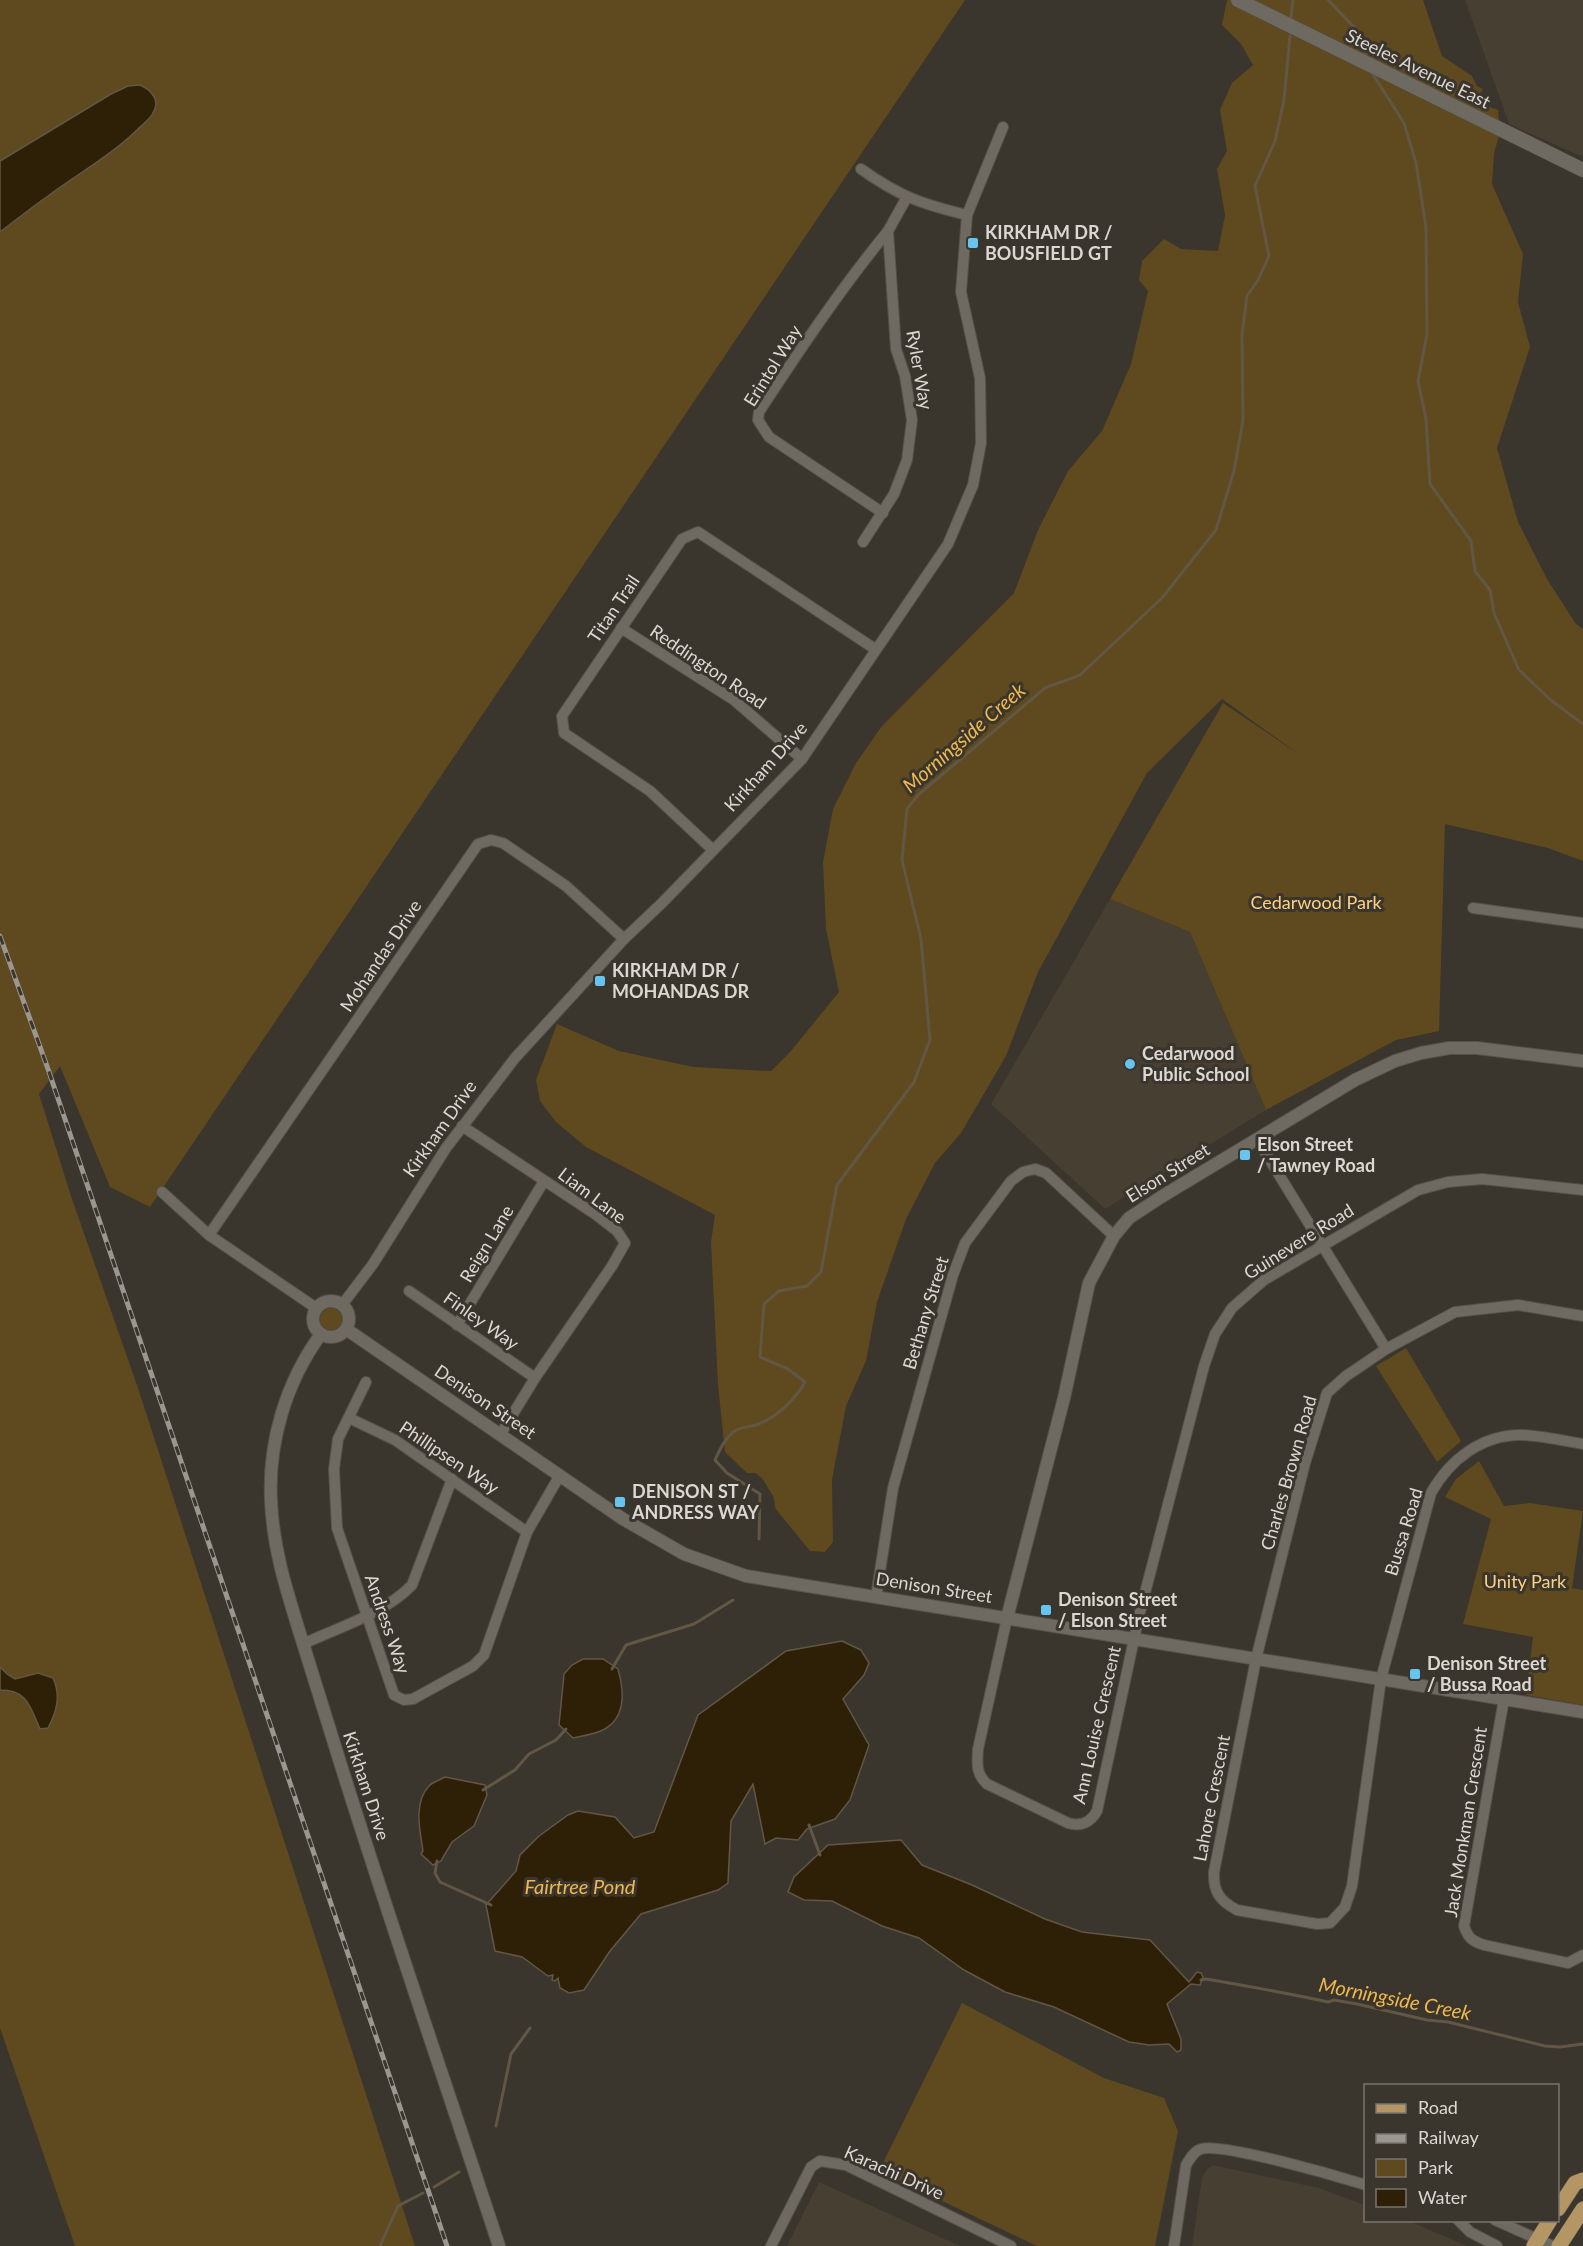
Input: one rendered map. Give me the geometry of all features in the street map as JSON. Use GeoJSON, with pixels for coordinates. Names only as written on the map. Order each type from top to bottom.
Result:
{"type":"FeatureCollection","features":[{"type":"Feature","properties":{"kind":"main road","name":"Steeles Avenue East"},"geometry":{"type":"LineString","coordinates":[[1238,0],[1583,170]]}},
{"type":"Feature","properties":{"kind":"main road"},"geometry":{"type":"LineString","coordinates":[[1559,2206],[1575,2183],[1583,2180]]}},
{"type":"Feature","properties":{"kind":"main road"},"geometry":{"type":"LineString","coordinates":[[1560,2246],[1583,2209]]}},
{"type":"Feature","properties":{"kind":"main road"},"geometry":{"type":"LineString","coordinates":[[1536,2242],[1549,2222]]}},
{"type":"Feature","properties":{"kind":"street","name":"Kirkham Drive"},"geometry":{"type":"LineString","coordinates":[[342,1305],[373,1263],[462,1126],[515,1058],[624,939],[802,759],[948,544],[973,485],[981,442],[980,378],[961,292],[967,215],[1003,127]]}},
{"type":"Feature","properties":{"kind":"street"},"geometry":{"type":"LineString","coordinates":[[861,169],[889,188],[925,205],[967,215]]}},
{"type":"Feature","properties":{"kind":"street"},"geometry":{"type":"LineString","coordinates":[[888,231],[907,197]]}},
{"type":"Feature","properties":{"kind":"street","name":"Erintol Way"},"geometry":{"type":"LineString","coordinates":[[883,513],[769,437],[758,420],[763,406],[863,261],[888,231]]}},
{"type":"Feature","properties":{"kind":"street","name":"Ryler Way"},"geometry":{"type":"LineString","coordinates":[[863,542],[894,494],[907,460],[912,420],[905,376],[897,349],[888,231]]}},
{"type":"Feature","properties":{"kind":"street","name":"Titan Trail"},"geometry":{"type":"LineString","coordinates":[[713,850],[651,791],[564,733],[562,716],[682,539],[698,532],[875,649]]}},
{"type":"Feature","properties":{"kind":"street","name":"Reddington Road"},"geometry":{"type":"LineString","coordinates":[[621,628],[734,700],[802,759]]}},
{"type":"Feature","properties":{"kind":"street","name":"Mohandas Drive"},"geometry":{"type":"LineString","coordinates":[[209,1235],[478,844],[491,840],[503,843],[566,886],[624,939]]}},
{"type":"Feature","properties":{"kind":"street"},"geometry":{"type":"LineString","coordinates":[[1473,908],[1583,923]]}},
{"type":"Feature","properties":{"kind":"street","name":"Elson Street"},"geometry":{"type":"LineString","coordinates":[[1007,1618],[1064,1398],[1089,1283],[1114,1236],[1130,1218],[1257,1139],[1372,1071],[1395,1061],[1449,1048],[1477,1048],[1583,1061]]}},
{"type":"Feature","properties":{"kind":"street","name":"Liam Lane"},"geometry":{"type":"LineString","coordinates":[[462,1126],[595,1214],[616,1232],[625,1244],[535,1378]]}},
{"type":"Feature","properties":{"kind":"street"},"geometry":{"type":"LineString","coordinates":[[1257,1139],[1386,1349]]}},
{"type":"Feature","properties":{"kind":"street","name":"Bethany Street"},"geometry":{"type":"LineString","coordinates":[[876,1597],[893,1488],[953,1275],[965,1242],[1011,1181],[1023,1172],[1035,1169],[1046,1173],[1114,1236]]}},
{"type":"Feature","properties":{"kind":"street","name":"Guinevere Road"},"geometry":{"type":"LineString","coordinates":[[1133,1639],[1204,1366],[1215,1334],[1232,1308],[1264,1280],[1418,1190],[1448,1182],[1482,1179],[1583,1190]]}},
{"type":"Feature","properties":{"kind":"street","name":"Reign Lane"},"geometry":{"type":"LineString","coordinates":[[457,1325],[544,1181]]}},
{"type":"Feature","properties":{"kind":"street"},"geometry":{"type":"LineString","coordinates":[[162,1192],[209,1235],[316,1308]]}},
{"type":"Feature","properties":{"kind":"street","name":"Finley Way"},"geometry":{"type":"LineString","coordinates":[[409,1291],[535,1378]]}},
{"type":"Feature","properties":{"kind":"street"},"geometry":{"type":"LineString","coordinates":[[331,1301],[342,1305],[349,1315],[346,1329],[338,1336],[332,1337],[316,1330],[312,1319],[320,1304],[331,1301]]}},
{"type":"Feature","properties":{"kind":"street","name":"Charles Brown Road"},"geometry":{"type":"LineString","coordinates":[[1256,1659],[1305,1463],[1327,1393],[1346,1376],[1386,1349],[1455,1312],[1518,1305],[1583,1316]]}},
{"type":"Feature","properties":{"kind":"street","name":"Denison Street"},"geometry":{"type":"LineString","coordinates":[[346,1329],[655,1538],[684,1554],[746,1576],[1583,1712]]}},
{"type":"Feature","properties":{"kind":"street","name":"Kirkham Drive"},"geometry":{"type":"LineString","coordinates":[[321,1334],[306,1354],[291,1384],[279,1425],[271,1474],[272,1523],[277,1556],[357,1818],[499,2246]]}},
{"type":"Feature","properties":{"kind":"street"},"geometry":{"type":"LineString","coordinates":[[500,1435],[535,1378]]}},
{"type":"Feature","properties":{"kind":"street","name":"Andress Way"},"geometry":{"type":"LineString","coordinates":[[366,1382],[338,1439],[334,1469],[337,1528],[394,1695],[404,1700],[413,1699],[473,1666],[484,1655],[527,1532],[560,1475]]}},
{"type":"Feature","properties":{"kind":"street","name":"Phillipsen Way"},"geometry":{"type":"LineString","coordinates":[[349,1418],[395,1440],[527,1532]]}},
{"type":"Feature","properties":{"kind":"street","name":"Bussa Road"},"geometry":{"type":"LineString","coordinates":[[1380,1679],[1427,1503],[1436,1484],[1449,1467],[1474,1447],[1504,1437],[1526,1435],[1583,1444]]}},
{"type":"Feature","properties":{"kind":"street"},"geometry":{"type":"LineString","coordinates":[[303,1644],[366,1615],[401,1596],[412,1585],[452,1479]]}},
{"type":"Feature","properties":{"kind":"street","name":"Ann Louise Crescent"},"geometry":{"type":"LineString","coordinates":[[1007,1618],[978,1749],[978,1771],[987,1784],[1076,1825],[1092,1820],[1097,1811],[1133,1639]]}},
{"type":"Feature","properties":{"kind":"street","name":"Lahore Crescent"},"geometry":{"type":"LineString","coordinates":[[1256,1659],[1214,1872],[1217,1896],[1237,1910],[1317,1924],[1330,1923],[1336,1918],[1345,1907],[1352,1886],[1380,1679]]}},
{"type":"Feature","properties":{"kind":"street","name":"Jack Monkman Crescent"},"geometry":{"type":"LineString","coordinates":[[1503,1699],[1464,1926],[1473,1941],[1484,1946],[1568,1963],[1583,1955]]}},
{"type":"Feature","properties":{"kind":"street"},"geometry":{"type":"LineString","coordinates":[[1174,2246],[1186,2165],[1192,2155],[1202,2148],[1246,2154],[1364,2185]]}},
{"type":"Feature","properties":{"kind":"street","name":"Karachi Drive"},"geometry":{"type":"LineString","coordinates":[[771,2246],[811,2167],[820,2161],[846,2165],[1011,2246]]}},
{"type":"Feature","properties":{"kind":"street"},"geometry":{"type":"LineString","coordinates":[[1460,2222],[1470,2232],[1497,2246]]}},
{"type":"Feature","properties":{"kind":"street"},"geometry":{"type":"LineString","coordinates":[[1499,2222],[1536,2242],[1553,2246]]}},
{"type":"Feature","properties":{"kind":"shaded area"},"geometry":{"type":"Polygon","coordinates":[[[1465,0],[1583,0],[1583,157],[1509,124],[1465,0]]]}},
{"type":"Feature","properties":{"kind":"shaded area","name":"Cedarwood Public School"},"geometry":{"type":"Polygon","coordinates":[[[1110,899],[1190,932],[1266,1110],[1105,1209],[991,1104],[1110,899]]]}},
{"type":"Feature","properties":{"kind":"shaded area"},"geometry":{"type":"Polygon","coordinates":[[[1213,2165],[1319,2188],[1364,2205],[1364,2222],[1411,2222],[1467,2246],[1192,2246],[1202,2177],[1213,2165]]]}},
{"type":"Feature","properties":{"kind":"shaded area"},"geometry":{"type":"Polygon","coordinates":[[[819,2182],[960,2246],[787,2246],[819,2182]]]}},
{"type":"Feature","properties":{"kind":"green space"},"geometry":{"type":"Polygon","coordinates":[[[0,0],[965,0],[150,1207],[110,1187],[60,1066],[39,1094],[71,1196],[139,1391],[415,2246],[75,2246],[0,2028],[0,0]]]}},
{"type":"Feature","properties":{"kind":"green space","name":"Cedarwood Park"},"geometry":{"type":"Polygon","coordinates":[[[1227,0],[1423,0],[1442,56],[1472,76],[1477,86],[1483,89],[1476,102],[1498,110],[1500,133],[1494,153],[1492,184],[1523,254],[1518,302],[1530,347],[1497,448],[1518,522],[1547,579],[1576,624],[1583,629],[1583,861],[1548,848],[1445,824],[1439,1031],[1396,1040],[1266,1110],[1190,932],[1110,899],[1223,703],[1300,755],[1222,699],[1147,773],[1038,972],[1006,1056],[961,1133],[935,1163],[906,1219],[877,1302],[866,1361],[846,1406],[832,1480],[833,1542],[825,1552],[810,1551],[775,1508],[774,1498],[762,1478],[755,1473],[747,1473],[725,1452],[718,1385],[711,1242],[715,1215],[586,1147],[556,1122],[540,1101],[536,1080],[557,1024],[619,1051],[693,1067],[771,1071],[790,1052],[839,992],[826,929],[823,862],[833,809],[856,763],[882,726],[1014,593],[1038,530],[1068,471],[1102,431],[1131,364],[1148,291],[1139,280],[1142,261],[1164,239],[1181,249],[1218,251],[1225,215],[1217,169],[1227,151],[1220,110],[1232,83],[1253,65],[1241,44],[1222,25],[1227,0]]]}},
{"type":"Feature","properties":{"kind":"green space"},"geometry":{"type":"Polygon","coordinates":[[[331,1308],[339,1311],[342,1319],[339,1327],[331,1330],[323,1327],[320,1319],[323,1311],[331,1308]]]}},
{"type":"Feature","properties":{"kind":"green space"},"geometry":{"type":"Polygon","coordinates":[[[1406,1348],[1461,1441],[1437,1462],[1376,1366],[1406,1348]]]}},
{"type":"Feature","properties":{"kind":"green space","name":"Unity Park"},"geometry":{"type":"Polygon","coordinates":[[[1479,1461],[1504,1506],[1530,1503],[1583,1511],[1572,1588],[1583,1590],[1583,1705],[1526,1695],[1533,1637],[1463,1624],[1491,1519],[1445,1497],[1456,1479],[1479,1461]]]}},
{"type":"Feature","properties":{"kind":"green space"},"geometry":{"type":"Polygon","coordinates":[[[962,2003],[1104,2078],[1164,2098],[1178,2131],[1155,2246],[1037,2246],[879,2171],[962,2003]]]}},
{"type":"Feature","properties":{"kind":"water"},"geometry":{"type":"Polygon","coordinates":[[[140,85],[154,96],[156,104],[148,120],[116,148],[0,232],[0,161],[111,94],[128,86],[140,85]]]}},
{"type":"Feature","properties":{"kind":"water","name":"Fairtree Pond"},"geometry":{"type":"Polygon","coordinates":[[[842,1641],[861,1650],[869,1663],[864,1675],[843,1699],[869,1745],[850,1800],[835,1819],[807,1829],[798,1840],[776,1838],[765,1844],[753,1784],[731,1821],[728,1883],[718,1890],[641,1914],[610,1951],[584,1990],[569,1993],[560,1988],[558,1978],[555,1981],[552,1980],[553,1975],[548,1976],[522,1957],[495,1951],[486,1905],[516,1871],[520,1855],[539,1836],[568,1815],[578,1811],[615,1817],[634,1838],[654,1832],[698,1715],[786,1651],[842,1641]]]}},
{"type":"Feature","properties":{"kind":"water"},"geometry":{"type":"Polygon","coordinates":[[[583,1659],[603,1659],[618,1669],[622,1685],[622,1702],[612,1724],[593,1734],[573,1738],[559,1725],[564,1674],[572,1665],[583,1659]]]}},
{"type":"Feature","properties":{"kind":"water"},"geometry":{"type":"Polygon","coordinates":[[[0,1667],[15,1679],[38,1673],[53,1678],[57,1691],[57,1703],[48,1728],[40,1729],[27,1701],[17,1693],[0,1690],[0,1667]]]}},
{"type":"Feature","properties":{"kind":"water"},"geometry":{"type":"Polygon","coordinates":[[[445,1777],[485,1785],[487,1795],[474,1826],[452,1842],[441,1861],[433,1865],[421,1854],[423,1851],[419,1809],[429,1786],[445,1777]]]}},
{"type":"Feature","properties":{"kind":"water"},"geometry":{"type":"Polygon","coordinates":[[[901,1840],[922,1865],[1045,1919],[1082,1932],[1150,1940],[1189,1982],[1197,1972],[1201,1973],[1203,1977],[1200,1985],[1191,1984],[1167,2004],[1181,2039],[1181,2050],[1177,2052],[1169,2044],[1149,2045],[1129,2042],[1054,2007],[1005,1992],[964,1970],[919,1938],[882,1926],[832,1901],[804,1900],[788,1892],[794,1877],[828,1845],[901,1840]]]}},
{"type":"Feature","properties":{"kind":"waterway","name":"Morningside Creek"},"geometry":{"type":"LineString","coordinates":[[1291,17],[1293,0]]}},
{"type":"Feature","properties":{"kind":"waterway"},"geometry":{"type":"LineString","coordinates":[[1328,0],[1358,31],[1365,54]]}},
{"type":"Feature","properties":{"kind":"waterway","name":"Morningside Creek"},"geometry":{"type":"LineString","coordinates":[[759,1539],[760,1494],[727,1473],[715,1460],[725,1441],[733,1432],[756,1425],[778,1413],[790,1402],[805,1382],[788,1369],[760,1357],[764,1304],[779,1291],[807,1286],[821,1272],[837,1185],[914,1082],[930,1040],[921,939],[902,860],[907,809],[918,795],[1045,688],[1080,675],[1162,598],[1216,530],[1234,471],[1243,420],[1242,335],[1247,296],[1258,280],[1269,256],[1255,186],[1275,141],[1284,100],[1290,36]]}},
{"type":"Feature","properties":{"kind":"waterway"},"geometry":{"type":"LineString","coordinates":[[1372,73],[1404,123],[1416,163],[1426,227],[1427,334],[1418,381],[1426,419],[1430,484],[1471,541],[1475,571],[1490,590],[1494,613],[1519,670],[1552,701],[1583,724]]}},
{"type":"Feature","properties":{"kind":"waterway","name":"Morningside Creek"},"geometry":{"type":"LineString","coordinates":[[612,1669],[626,1645],[694,1624],[733,1600]]}},
{"type":"Feature","properties":{"kind":"waterway","name":"Morningside Creek"},"geometry":{"type":"LineString","coordinates":[[483,1790],[515,1770],[529,1754],[556,1740],[566,1729]]}},
{"type":"Feature","properties":{"kind":"waterway"},"geometry":{"type":"LineString","coordinates":[[809,1825],[820,1855]]}},
{"type":"Feature","properties":{"kind":"waterway","name":"Morningside Creek"},"geometry":{"type":"LineString","coordinates":[[437,1861],[435,1873],[440,1882],[491,1905]]}},
{"type":"Feature","properties":{"kind":"waterway","name":"Morningside Creek"},"geometry":{"type":"LineString","coordinates":[[1201,1980],[1206,1979],[1328,2002],[1334,2000],[1357,2004],[1427,2020],[1448,2022],[1545,2046],[1583,2044]]}},
{"type":"Feature","properties":{"kind":"waterway","name":"Morningside Creek"},"geometry":{"type":"LineString","coordinates":[[496,2126],[511,2054],[530,2028]]}},
{"type":"Feature","properties":{"kind":"waterway","name":"Morningside Creek"},"geometry":{"type":"LineString","coordinates":[[434,2187],[459,2172]]}},
{"type":"Feature","properties":{"kind":"waterway","name":"Morningside Creek"},"geometry":{"type":"LineString","coordinates":[[380,2246],[398,2206],[423,2193]]}},
{"type":"Feature","properties":{"kind":"railway"},"geometry":{"type":"LineString","coordinates":[[0,936],[48,1069],[447,2246]]}},
{"type":"Feature","properties":{"kind":"place","name":"KIRKHAM DR / BOUSFIELD GT"},"geometry":{"type":"Point","coordinates":[973,243]}},
{"type":"Feature","properties":{"kind":"place","name":"KIRKHAM DR / MOHANDAS DR"},"geometry":{"type":"Point","coordinates":[600,981]}},
{"type":"Feature","properties":{"kind":"place","name":"Cedarwood Public School"},"geometry":{"type":"Point","coordinates":[1130,1064]}},
{"type":"Feature","properties":{"kind":"place","name":"Elson Street / Tawney Road"},"geometry":{"type":"Point","coordinates":[1245,1155]}},
{"type":"Feature","properties":{"kind":"place","name":"DENISON ST / ANDRESS WAY"},"geometry":{"type":"Point","coordinates":[620,1502]}},
{"type":"Feature","properties":{"kind":"place","name":"Denison Street / Elson Street"},"geometry":{"type":"Point","coordinates":[1046,1610]}},
{"type":"Feature","properties":{"kind":"place","name":"Denison Street / Bussa Road"},"geometry":{"type":"Point","coordinates":[1415,1674]}}]}
